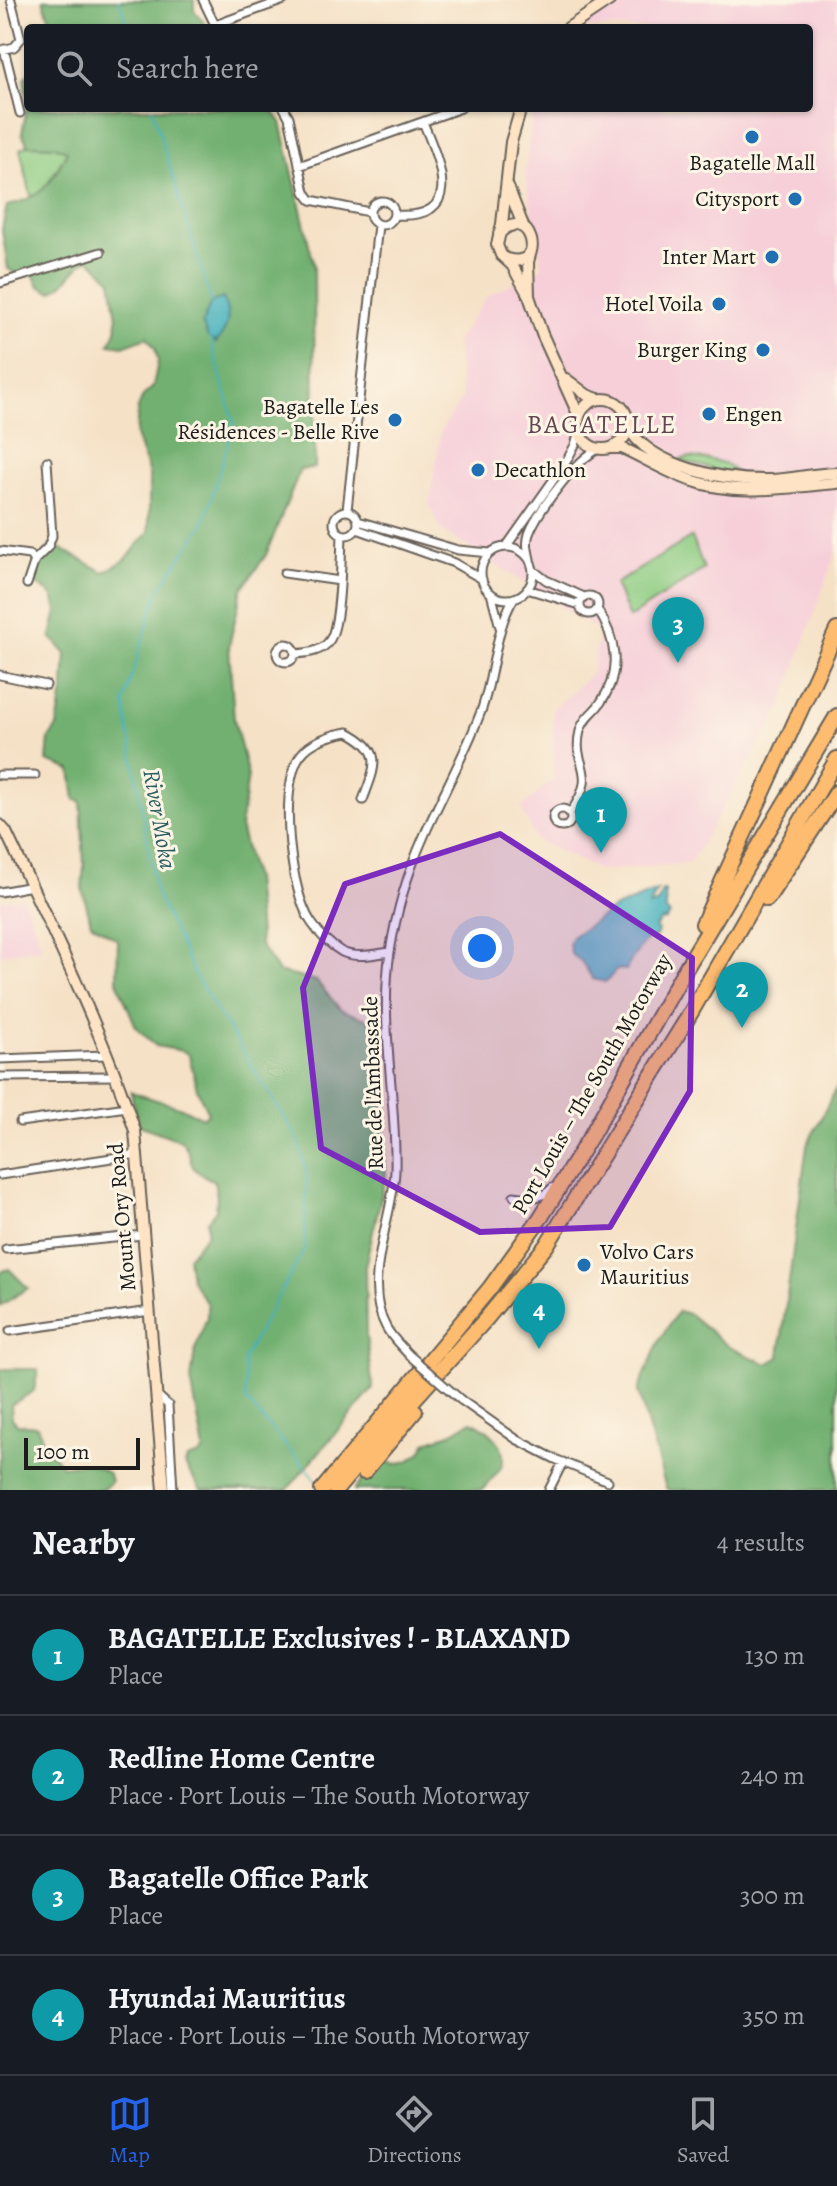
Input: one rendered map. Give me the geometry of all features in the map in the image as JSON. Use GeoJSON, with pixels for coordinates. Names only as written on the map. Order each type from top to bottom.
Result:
{"type":"FeatureCollection","features":[{"type":"Feature","properties":{"kind":"highway"},"geometry":{"type":"LineString","coordinates":[[683,973],[837,630]]}},
{"type":"Feature","properties":{"kind":"highway","name":"Port Louis – The South Motorway"},"geometry":{"type":"LineString","coordinates":[[336,1490],[541,1217],[837,716]]}},
{"type":"Feature","properties":{"kind":"highway","name":"Port Louis – The South Motorway"},"geometry":{"type":"LineString","coordinates":[[322,1490],[486,1319],[546,1246],[687,1019],[837,759]]}},
{"type":"Feature","properties":{"kind":"highway"},"geometry":{"type":"LineString","coordinates":[[687,1019],[837,792]]}},
{"type":"Feature","properties":{"kind":"highway"},"geometry":{"type":"LineString","coordinates":[[311,1490],[385,1422]]}},
{"type":"Feature","properties":{"kind":"highway"},"geometry":{"type":"LineString","coordinates":[[348,1490],[385,1422]]}},
{"type":"Feature","properties":{"kind":"main road"},"geometry":{"type":"LineString","coordinates":[[574,24],[610,0]]}},
{"type":"Feature","properties":{"kind":"main road"},"geometry":{"type":"LineString","coordinates":[[520,112],[514,129],[497,245],[529,296],[542,334],[579,416],[579,431],[586,443],[599,449],[622,448],[690,480],[726,488],[760,491],[837,483]]}},
{"type":"Feature","properties":{"kind":"main road"},"geometry":{"type":"LineString","coordinates":[[506,181],[519,222],[532,239],[528,262],[529,296]]}},
{"type":"Feature","properties":{"kind":"main road"},"geometry":{"type":"LineString","coordinates":[[499,234],[508,227],[524,228]]}},
{"type":"Feature","properties":{"kind":"main road"},"geometry":{"type":"LineString","coordinates":[[505,258],[517,261],[531,251]]}},
{"type":"Feature","properties":{"kind":"main road"},"geometry":{"type":"LineString","coordinates":[[559,372],[578,389],[598,399],[612,400],[622,408],[628,427],[640,444],[677,464],[711,474],[769,480],[837,473]]}},
{"type":"Feature","properties":{"kind":"main road"},"geometry":{"type":"LineString","coordinates":[[579,416],[586,405],[598,399]]}},
{"type":"Feature","properties":{"kind":"main road"},"geometry":{"type":"LineString","coordinates":[[612,448],[623,440],[628,427]]}},
{"type":"Feature","properties":{"kind":"main road","name":"Mount Ory Road"},"geometry":{"type":"LineString","coordinates":[[0,825],[32,886],[115,1076],[135,1131],[164,1490]]}},
{"type":"Feature","properties":{"kind":"street"},"geometry":{"type":"LineString","coordinates":[[11,0],[21,39],[14,47],[2,50],[20,113]]}},
{"type":"Feature","properties":{"kind":"street"},"geometry":{"type":"LineString","coordinates":[[203,0],[215,24]]}},
{"type":"Feature","properties":{"kind":"street"},"geometry":{"type":"LineString","coordinates":[[224,24],[284,0]]}},
{"type":"Feature","properties":{"kind":"street"},"geometry":{"type":"LineString","coordinates":[[286,112],[305,192],[315,203],[369,212]]}},
{"type":"Feature","properties":{"kind":"street"},"geometry":{"type":"LineString","coordinates":[[299,166],[450,112]]}},
{"type":"Feature","properties":{"kind":"street"},"geometry":{"type":"LineString","coordinates":[[394,215],[428,210],[442,189],[442,170],[423,122]]}},
{"type":"Feature","properties":{"kind":"street"},"geometry":{"type":"LineString","coordinates":[[369,212],[375,202],[383,200],[390,203],[394,215],[390,222],[378,225]]}},
{"type":"Feature","properties":{"kind":"street"},"geometry":{"type":"LineString","coordinates":[[369,212],[378,225]]}},
{"type":"Feature","properties":{"kind":"street"},"geometry":{"type":"LineString","coordinates":[[347,510],[378,225]]}},
{"type":"Feature","properties":{"kind":"street"},"geometry":{"type":"LineString","coordinates":[[0,283],[101,252]]}},
{"type":"Feature","properties":{"kind":"street"},"geometry":{"type":"LineString","coordinates":[[506,547],[566,462],[579,431]]}},
{"type":"Feature","properties":{"kind":"street"},"geometry":{"type":"LineString","coordinates":[[500,629],[514,598],[527,589],[532,578],[527,547],[532,528],[585,456],[599,449]]}},
{"type":"Feature","properties":{"kind":"street"},"geometry":{"type":"LineString","coordinates":[[27,584],[35,560],[48,547],[52,536],[47,461]]}},
{"type":"Feature","properties":{"kind":"street"},"geometry":{"type":"LineString","coordinates":[[347,510],[354,514],[357,525],[351,535],[342,535],[336,530],[334,519],[339,512],[347,510]]}},
{"type":"Feature","properties":{"kind":"street"},"geometry":{"type":"LineString","coordinates":[[357,525],[458,550],[490,553],[506,547],[520,550],[546,580],[582,601],[587,614],[597,609],[595,598],[582,601],[527,589]]}},
{"type":"Feature","properties":{"kind":"street"},"geometry":{"type":"LineString","coordinates":[[357,525],[454,563],[482,579],[491,593],[500,629]]}},
{"type":"Feature","properties":{"kind":"street"},"geometry":{"type":"LineString","coordinates":[[295,654],[318,650],[332,638],[340,581],[342,535]]}},
{"type":"Feature","properties":{"kind":"street"},"geometry":{"type":"LineString","coordinates":[[0,551],[29,555],[35,560]]}},
{"type":"Feature","properties":{"kind":"street"},"geometry":{"type":"LineString","coordinates":[[482,579],[482,565],[490,553]]}},
{"type":"Feature","properties":{"kind":"street"},"geometry":{"type":"LineString","coordinates":[[284,573],[340,581]]}},
{"type":"Feature","properties":{"kind":"street"},"geometry":{"type":"LineString","coordinates":[[491,593],[498,597],[514,598]]}},
{"type":"Feature","properties":{"kind":"street"},"geometry":{"type":"LineString","coordinates":[[570,813],[581,798],[586,781],[580,753],[580,730],[586,717],[601,702],[615,663],[610,628],[597,609]]}},
{"type":"Feature","properties":{"kind":"street","name":"Rue de l'Ambassade"},"geometry":{"type":"LineString","coordinates":[[500,629],[485,701],[423,837],[407,880],[390,952],[387,1008],[395,1172],[376,1288],[378,1307],[386,1328],[409,1355],[461,1400],[516,1439],[608,1481]]}},
{"type":"Feature","properties":{"kind":"street"},"geometry":{"type":"LineString","coordinates":[[0,675],[46,685]]}},
{"type":"Feature","properties":{"kind":"street"},"geometry":{"type":"LineString","coordinates":[[363,800],[375,766],[373,750],[365,740],[348,732],[320,740],[297,761],[287,805],[288,834],[298,886],[310,921],[326,940],[344,953],[362,956],[390,952]]}},
{"type":"Feature","properties":{"kind":"street"},"geometry":{"type":"LineString","coordinates":[[0,775],[35,775]]}},
{"type":"Feature","properties":{"kind":"street"},"geometry":{"type":"LineString","coordinates":[[0,892],[32,886]]}},
{"type":"Feature","properties":{"kind":"street"},"geometry":{"type":"LineString","coordinates":[[0,1059],[106,1055]]}},
{"type":"Feature","properties":{"kind":"street"},"geometry":{"type":"LineString","coordinates":[[0,1077],[115,1076]]}},
{"type":"Feature","properties":{"kind":"street"},"geometry":{"type":"LineString","coordinates":[[20,1122],[127,1107]]}},
{"type":"Feature","properties":{"kind":"street"},"geometry":{"type":"LineString","coordinates":[[514,1196],[533,1198],[546,1194],[592,1134]]}},
{"type":"Feature","properties":{"kind":"street"},"geometry":{"type":"LineString","coordinates":[[0,1175],[138,1154]]}},
{"type":"Feature","properties":{"kind":"street"},"geometry":{"type":"LineString","coordinates":[[6,1249],[143,1235]]}},
{"type":"Feature","properties":{"kind":"street"},"geometry":{"type":"LineString","coordinates":[[10,1331],[150,1311]]}},
{"type":"Feature","properties":{"kind":"street"},"geometry":{"type":"LineString","coordinates":[[156,1394],[168,1405],[173,1490]]}},
{"type":"Feature","properties":{"kind":"street"},"geometry":{"type":"LineString","coordinates":[[549,1490],[563,1462]]}},
{"type":"Feature","properties":{"kind":"highlighted area"},"geometry":{"type":"Polygon","coordinates":[[[500,834],[692,958],[690,1091],[610,1227],[480,1232],[321,1148],[303,988],[345,884],[500,834]]]}},
{"type":"Feature","properties":{"kind":"shaded area","name":"BAGATELLE"},"geometry":{"type":"Polygon","coordinates":[[[623,0],[837,0],[837,548],[781,708],[690,863],[600,871],[535,839],[521,808],[554,778],[553,709],[592,673],[599,631],[441,530],[429,504],[441,430],[462,399],[456,341],[487,297],[542,267],[525,173],[533,112],[813,112],[813,24],[584,24],[623,0]]]}},
{"type":"Feature","properties":{"kind":"shaded area"},"geometry":{"type":"Polygon","coordinates":[[[23,897],[42,948],[0,955],[0,901],[23,897]]]}},
{"type":"Feature","properties":{"kind":"green space"},"geometry":{"type":"Polygon","coordinates":[[[43,0],[194,0],[194,10],[205,24],[52,24],[43,0]]]}},
{"type":"Feature","properties":{"kind":"green space"},"geometry":{"type":"Polygon","coordinates":[[[26,112],[273,112],[281,122],[314,266],[315,468],[300,470],[266,555],[242,589],[229,646],[234,719],[248,776],[240,827],[254,879],[260,945],[278,972],[316,981],[341,1010],[369,1020],[378,1040],[386,1176],[365,1266],[366,1336],[373,1389],[287,1490],[201,1490],[185,1465],[187,1459],[200,1455],[204,1450],[191,1380],[195,1350],[207,1317],[207,1304],[191,1280],[188,1257],[207,1234],[207,1221],[216,1210],[217,1196],[214,1181],[193,1167],[182,1141],[141,1126],[136,1120],[131,1092],[203,1118],[208,1113],[197,1089],[189,1055],[156,1046],[136,1027],[117,981],[118,940],[91,923],[82,888],[81,801],[75,800],[71,770],[47,761],[49,738],[57,727],[66,654],[51,637],[57,611],[53,596],[31,580],[52,544],[104,572],[125,560],[149,532],[149,475],[136,435],[138,408],[143,396],[153,387],[158,361],[155,348],[147,337],[123,346],[109,344],[116,332],[117,318],[111,279],[89,259],[51,292],[39,286],[33,274],[20,275],[8,269],[2,229],[7,206],[30,198],[45,187],[67,151],[55,146],[28,145],[22,133],[26,112]]]}},
{"type":"Feature","properties":{"kind":"green space"},"geometry":{"type":"Polygon","coordinates":[[[28,145],[55,146],[68,151],[47,185],[32,200],[20,149],[28,145]]]}},
{"type":"Feature","properties":{"kind":"green space"},"geometry":{"type":"Polygon","coordinates":[[[690,457],[720,462],[734,471],[727,473],[678,460],[690,457]]]}},
{"type":"Feature","properties":{"kind":"green space"},"geometry":{"type":"Polygon","coordinates":[[[692,537],[704,569],[629,618],[615,584],[692,537]]]}},
{"type":"Feature","properties":{"kind":"green space"},"geometry":{"type":"Polygon","coordinates":[[[837,1087],[837,1490],[669,1490],[638,1391],[659,1341],[678,1311],[689,1314],[729,1347],[767,1364],[779,1357],[807,1145],[837,1087]]]}},
{"type":"Feature","properties":{"kind":"green space"},"geometry":{"type":"Polygon","coordinates":[[[9,1269],[28,1288],[0,1306],[0,1272],[9,1269]]]}},
{"type":"Feature","properties":{"kind":"green space"},"geometry":{"type":"Polygon","coordinates":[[[0,1369],[38,1369],[34,1391],[11,1405],[12,1418],[17,1424],[37,1426],[45,1445],[62,1466],[92,1466],[109,1474],[111,1482],[102,1490],[0,1490],[0,1369]]]}},
{"type":"Feature","properties":{"kind":"green space"},"geometry":{"type":"Polygon","coordinates":[[[472,1421],[495,1438],[502,1450],[502,1465],[482,1490],[354,1490],[379,1459],[395,1464],[408,1461],[420,1453],[427,1442],[472,1421]]]}},
{"type":"Feature","properties":{"kind":"water"},"geometry":{"type":"Polygon","coordinates":[[[223,298],[227,322],[216,343],[208,337],[202,324],[211,302],[223,298]]]}},
{"type":"Feature","properties":{"kind":"water"},"geometry":{"type":"Polygon","coordinates":[[[657,891],[650,906],[658,903],[662,891],[665,891],[666,911],[670,915],[655,927],[658,931],[656,937],[646,940],[626,970],[615,971],[605,982],[593,979],[581,961],[571,954],[569,943],[572,937],[613,909],[657,891]]]}},
{"type":"Feature","properties":{"kind":"waterway","name":"River Moka"},"geometry":{"type":"LineString","coordinates":[[119,0],[127,24]]}},
{"type":"Feature","properties":{"kind":"waterway","name":"River Moka"},"geometry":{"type":"LineString","coordinates":[[153,112],[211,302]]}},
{"type":"Feature","properties":{"kind":"waterway","name":"River Moka"},"geometry":{"type":"LineString","coordinates":[[209,335],[234,423],[204,523],[158,591],[124,702],[156,893],[194,974],[298,1139],[307,1175],[305,1248],[244,1358],[246,1400],[319,1484]]}},
{"type":"Feature","properties":{"kind":"place","name":"Bagatelle Mall"},"geometry":{"type":"Point","coordinates":[752,137]}},
{"type":"Feature","properties":{"kind":"place","name":"Citysport"},"geometry":{"type":"Point","coordinates":[795,199]}},
{"type":"Feature","properties":{"kind":"place","name":"Inter Mart"},"geometry":{"type":"Point","coordinates":[772,257]}},
{"type":"Feature","properties":{"kind":"place","name":"Hotel Voila"},"geometry":{"type":"Point","coordinates":[719,304]}},
{"type":"Feature","properties":{"kind":"place","name":"Burger King"},"geometry":{"type":"Point","coordinates":[763,350]}},
{"type":"Feature","properties":{"kind":"place","name":"Engen"},"geometry":{"type":"Point","coordinates":[709,414]}},
{"type":"Feature","properties":{"kind":"place","name":"Bagatelle Les Résidences - Belle Rive"},"geometry":{"type":"Point","coordinates":[395,420]}},
{"type":"Feature","properties":{"kind":"place","name":"Decathlon"},"geometry":{"type":"Point","coordinates":[478,470]}},
{"type":"Feature","properties":{"kind":"place","name":"Bagatelle Office Park"},"geometry":{"type":"Point","coordinates":[678,663]}},
{"type":"Feature","properties":{"kind":"place","name":"BAGATELLE Exclusives ! - BLAXAND"},"geometry":{"type":"Point","coordinates":[601,853]}},
{"type":"Feature","properties":{"kind":"place","name":"Redline Home Centre"},"geometry":{"type":"Point","coordinates":[742,1028]}},
{"type":"Feature","properties":{"kind":"place","name":"Volvo Cars Mauritius"},"geometry":{"type":"Point","coordinates":[584,1265]}},
{"type":"Feature","properties":{"kind":"place","name":"Hyundai Mauritius"},"geometry":{"type":"Point","coordinates":[539,1349]}},
{"type":"Feature","properties":{"kind":"district","name":"BAGATELLE"},"geometry":{"type":"Point","coordinates":[602,424]}}]}
